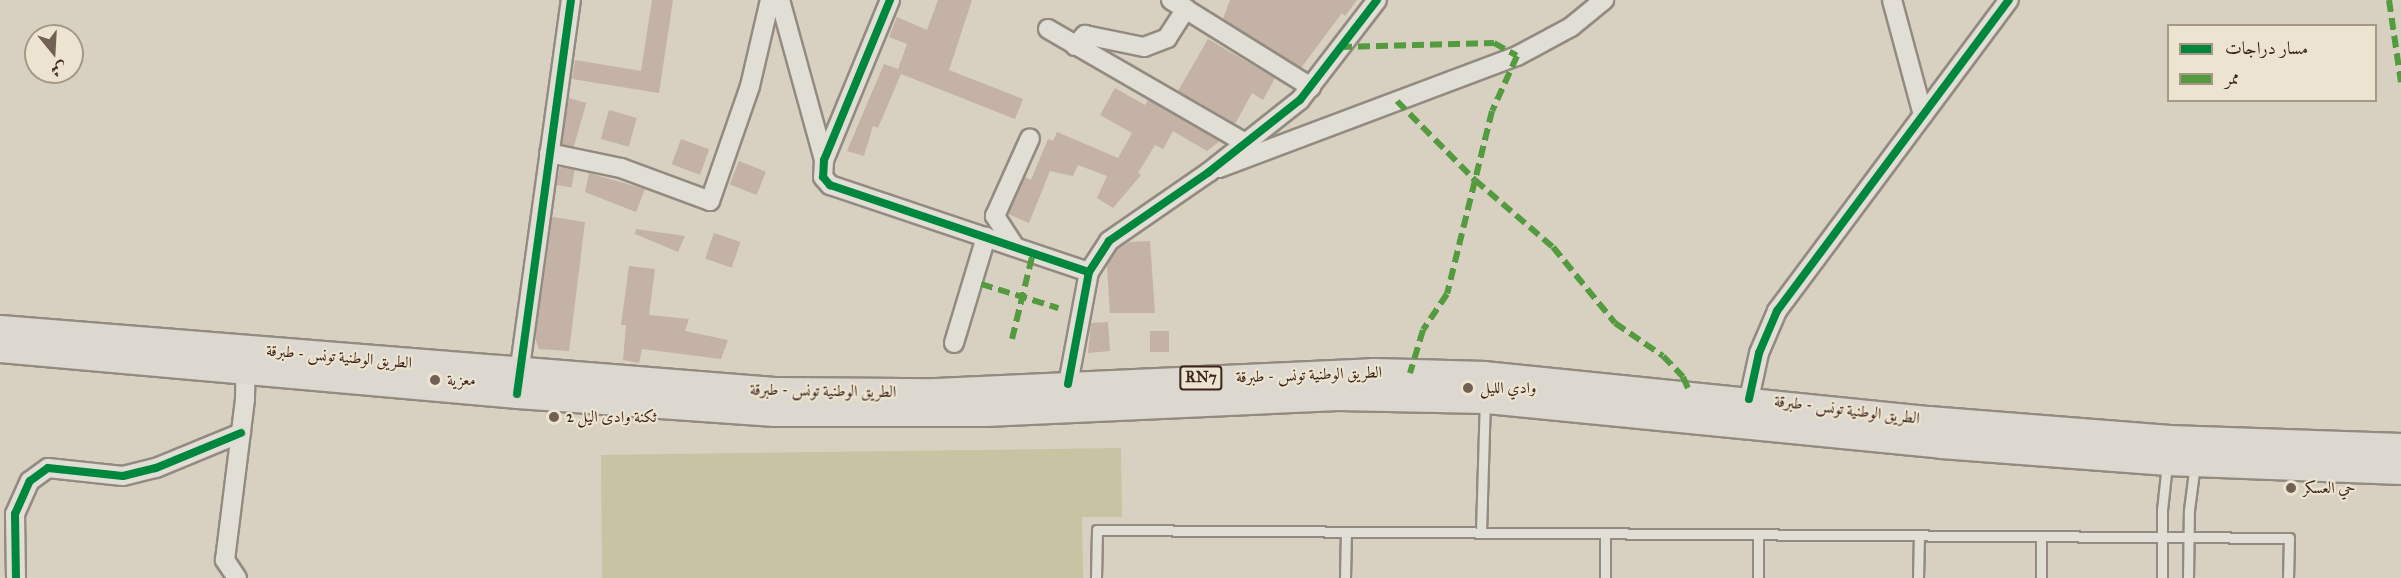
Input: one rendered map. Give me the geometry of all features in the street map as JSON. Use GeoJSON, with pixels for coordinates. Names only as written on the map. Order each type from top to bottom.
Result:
{"type":"FeatureCollection","features":[{"type":"Feature","properties":{"kind":"main road","name":"الطريق الوطنية تونس - طبرقة"},"geometry":{"type":"LineString","coordinates":[[0,329],[774,412],[870,413],[1294,397],[1485,387],[1749,399],[2168,450]]}},
{"type":"Feature","properties":{"kind":"main road","name":"الطريق الوطنية تونس - طبرقة"},"geometry":{"type":"LineString","coordinates":[[0,348],[246,357]]}},
{"type":"Feature","properties":{"kind":"main road","name":"الطريق الوطنية تونس - طبرقة"},"geometry":{"type":"LineString","coordinates":[[518,384],[774,392],[936,392],[1068,384],[1372,372],[1941,444],[2197,451],[2401,447]]}},
{"type":"Feature","properties":{"kind":"main road","name":"الطريق الوطنية تونس - طبرقة"},"geometry":{"type":"LineString","coordinates":[[2197,451],[2401,470]]}},
{"type":"Feature","properties":{"kind":"street"},"geometry":{"type":"LineString","coordinates":[[518,384],[571,0]]}},
{"type":"Feature","properties":{"kind":"street"},"geometry":{"type":"LineString","coordinates":[[549,153],[621,168],[710,201],[750,86],[770,0]]}},
{"type":"Feature","properties":{"kind":"street"},"geometry":{"type":"LineString","coordinates":[[780,0],[824,160],[823,177],[830,185],[1089,272]]}},
{"type":"Feature","properties":{"kind":"street"},"geometry":{"type":"LineString","coordinates":[[824,160],[890,0]]}},
{"type":"Feature","properties":{"kind":"street"},"geometry":{"type":"LineString","coordinates":[[1068,384],[1089,272],[1109,241],[1209,172],[1244,142],[1300,100],[1377,0]]}},
{"type":"Feature","properties":{"kind":"street"},"geometry":{"type":"LineString","coordinates":[[1209,172],[1517,56],[1571,27],[1604,0]]}},
{"type":"Feature","properties":{"kind":"street"},"geometry":{"type":"LineString","coordinates":[[1892,0],[1923,116]]}},
{"type":"Feature","properties":{"kind":"street"},"geometry":{"type":"LineString","coordinates":[[1749,399],[1762,344],[1778,311],[2009,0]]}},
{"type":"Feature","properties":{"kind":"street"},"geometry":{"type":"LineString","coordinates":[[1075,46],[1085,35],[1144,47],[1167,38],[1178,4],[1311,87]]}},
{"type":"Feature","properties":{"kind":"street"},"geometry":{"type":"LineString","coordinates":[[1048,29],[1244,142]]}},
{"type":"Feature","properties":{"kind":"street"},"geometry":{"type":"LineString","coordinates":[[1015,247],[995,216],[1030,138]]}},
{"type":"Feature","properties":{"kind":"street"},"geometry":{"type":"LineString","coordinates":[[954,343],[986,237]]}},
{"type":"Feature","properties":{"kind":"street"},"geometry":{"type":"LineString","coordinates":[[237,578],[225,560],[241,432],[246,357]]}},
{"type":"Feature","properties":{"kind":"street"},"geometry":{"type":"LineString","coordinates":[[16,578],[15,514],[30,481],[48,468],[123,476],[156,468],[241,432]]}},
{"type":"Feature","properties":{"kind":"lane"},"geometry":{"type":"LineString","coordinates":[[1480,532],[1485,387]]}},
{"type":"Feature","properties":{"kind":"lane"},"geometry":{"type":"LineString","coordinates":[[2162,578],[2162,537],[2168,450]]}},
{"type":"Feature","properties":{"kind":"lane"},"geometry":{"type":"LineString","coordinates":[[2188,578],[2189,537],[2197,451]]}},
{"type":"Feature","properties":{"kind":"lane"},"geometry":{"type":"LineString","coordinates":[[1096,578],[1097,530],[2289,538],[2288,578]]}},
{"type":"Feature","properties":{"kind":"lane"},"geometry":{"type":"LineString","coordinates":[[1345,578],[1346,532]]}},
{"type":"Feature","properties":{"kind":"lane"},"geometry":{"type":"LineString","coordinates":[[1605,533],[1605,578]]}},
{"type":"Feature","properties":{"kind":"lane"},"geometry":{"type":"LineString","coordinates":[[1758,534],[1758,578]]}},
{"type":"Feature","properties":{"kind":"lane"},"geometry":{"type":"LineString","coordinates":[[1918,578],[1919,535]]}},
{"type":"Feature","properties":{"kind":"lane"},"geometry":{"type":"LineString","coordinates":[[2041,536],[2041,578]]}},
{"type":"Feature","properties":{"kind":"shaded area"},"geometry":{"type":"Polygon","coordinates":[[[1121,448],[1122,517],[1082,517],[1083,578],[602,578],[601,455],[1121,448]]]}},
{"type":"Feature","properties":{"kind":"building"},"geometry":{"type":"Polygon","coordinates":[[[652,0],[673,0],[659,93],[572,79],[575,60],[641,71],[652,0]]]}},
{"type":"Feature","properties":{"kind":"building"},"geometry":{"type":"Polygon","coordinates":[[[938,0],[972,0],[949,70],[1023,99],[1015,119],[901,74],[878,128],[873,126],[864,156],[847,151],[884,64],[898,69],[907,44],[889,37],[897,17],[927,30],[938,0]]]}},
{"type":"Feature","properties":{"kind":"building"},"geometry":{"type":"Polygon","coordinates":[[[1230,0],[1357,0],[1345,16],[1342,13],[1301,68],[1223,19],[1230,0]]]}},
{"type":"Feature","properties":{"kind":"building"},"geometry":{"type":"Polygon","coordinates":[[[1208,39],[1275,78],[1263,100],[1252,93],[1235,124],[1178,91],[1208,39]]]}},
{"type":"Feature","properties":{"kind":"building"},"geometry":{"type":"Polygon","coordinates":[[[1115,88],[1145,105],[1148,100],[1220,141],[1207,151],[1173,131],[1163,149],[1155,145],[1138,173],[1141,175],[1113,208],[1097,198],[1107,176],[1078,165],[1073,176],[1050,171],[1029,223],[1008,214],[1025,177],[1031,180],[1048,139],[1053,141],[1057,132],[1118,158],[1132,133],[1100,115],[1115,88]]]}},
{"type":"Feature","properties":{"kind":"building"},"geometry":{"type":"Polygon","coordinates":[[[569,98],[586,103],[573,148],[556,143],[569,98]]]}},
{"type":"Feature","properties":{"kind":"building"},"geometry":{"type":"Polygon","coordinates":[[[609,110],[637,118],[629,147],[601,139],[609,110]]]}},
{"type":"Feature","properties":{"kind":"building"},"geometry":{"type":"Polygon","coordinates":[[[681,139],[709,149],[700,175],[672,164],[681,139]]]}},
{"type":"Feature","properties":{"kind":"building"},"geometry":{"type":"Polygon","coordinates":[[[739,161],[766,172],[757,195],[730,184],[739,161]]]}},
{"type":"Feature","properties":{"kind":"building"},"geometry":{"type":"Polygon","coordinates":[[[560,167],[575,170],[571,188],[557,185],[560,167]]]}},
{"type":"Feature","properties":{"kind":"building"},"geometry":{"type":"Polygon","coordinates":[[[589,173],[645,189],[636,212],[585,192],[589,173]]]}},
{"type":"Feature","properties":{"kind":"building"},"geometry":{"type":"Polygon","coordinates":[[[552,217],[585,222],[569,351],[539,349],[535,338],[552,217]]]}},
{"type":"Feature","properties":{"kind":"building"},"geometry":{"type":"Polygon","coordinates":[[[636,229],[685,236],[678,252],[635,234],[636,229]]]}},
{"type":"Feature","properties":{"kind":"building"},"geometry":{"type":"Polygon","coordinates":[[[714,233],[740,242],[732,268],[705,259],[714,233]]]}},
{"type":"Feature","properties":{"kind":"building"},"geometry":{"type":"Polygon","coordinates":[[[1150,241],[1155,313],[1110,313],[1107,265],[1118,248],[1130,242],[1150,241]]]}},
{"type":"Feature","properties":{"kind":"building"},"geometry":{"type":"Polygon","coordinates":[[[629,266],[655,269],[649,315],[689,319],[685,331],[728,340],[721,359],[642,349],[639,363],[623,360],[626,325],[621,325],[629,266]]]}},
{"type":"Feature","properties":{"kind":"building"},"geometry":{"type":"Polygon","coordinates":[[[1108,322],[1110,351],[1088,353],[1091,323],[1108,322]]]}},
{"type":"Feature","properties":{"kind":"building"},"geometry":{"type":"Polygon","coordinates":[[[1150,331],[1169,331],[1169,352],[1150,352],[1150,331]]]}},
{"type":"Feature","properties":{"kind":"marked path"},"geometry":{"type":"LineString","coordinates":[[2389,0],[2401,82]]}},
{"type":"Feature","properties":{"kind":"marked path"},"geometry":{"type":"LineString","coordinates":[[1340,47],[1494,43],[1517,56],[1492,111],[1447,294],[1423,330],[1410,373]]}},
{"type":"Feature","properties":{"kind":"marked path"},"geometry":{"type":"LineString","coordinates":[[1397,101],[1475,180],[1553,247],[1615,323],[1663,356],[1683,377],[1690,393]]}},
{"type":"Feature","properties":{"kind":"marked path"},"geometry":{"type":"LineString","coordinates":[[1012,339],[1033,253]]}},
{"type":"Feature","properties":{"kind":"marked path"},"geometry":{"type":"LineString","coordinates":[[981,284],[1058,308]]}},
{"type":"Feature","properties":{"kind":"cycle path"},"geometry":{"type":"LineString","coordinates":[[517,394],[571,0]]}},
{"type":"Feature","properties":{"kind":"cycle path"},"geometry":{"type":"LineString","coordinates":[[890,0],[824,160],[823,177],[830,185],[1089,272]]}},
{"type":"Feature","properties":{"kind":"cycle path"},"geometry":{"type":"LineString","coordinates":[[1068,384],[1089,272],[1109,241],[1209,172],[1300,100],[1377,0]]}},
{"type":"Feature","properties":{"kind":"cycle path"},"geometry":{"type":"LineString","coordinates":[[1749,399],[1759,353],[1777,311],[2009,0]]}},
{"type":"Feature","properties":{"kind":"cycle path"},"geometry":{"type":"LineString","coordinates":[[16,578],[15,514],[30,481],[48,468],[123,476],[156,468],[241,433]]}},
{"type":"Feature","properties":{"kind":"place","name":"معزية"},"geometry":{"type":"Point","coordinates":[435,380]}},
{"type":"Feature","properties":{"kind":"place","name":"وادي الليل"},"geometry":{"type":"Point","coordinates":[1468,388]}},
{"type":"Feature","properties":{"kind":"place","name":"ثكنة وادى اليل 2"},"geometry":{"type":"Point","coordinates":[554,417]}},
{"type":"Feature","properties":{"kind":"place","name":"حي العسكر"},"geometry":{"type":"Point","coordinates":[2291,488]}}]}
